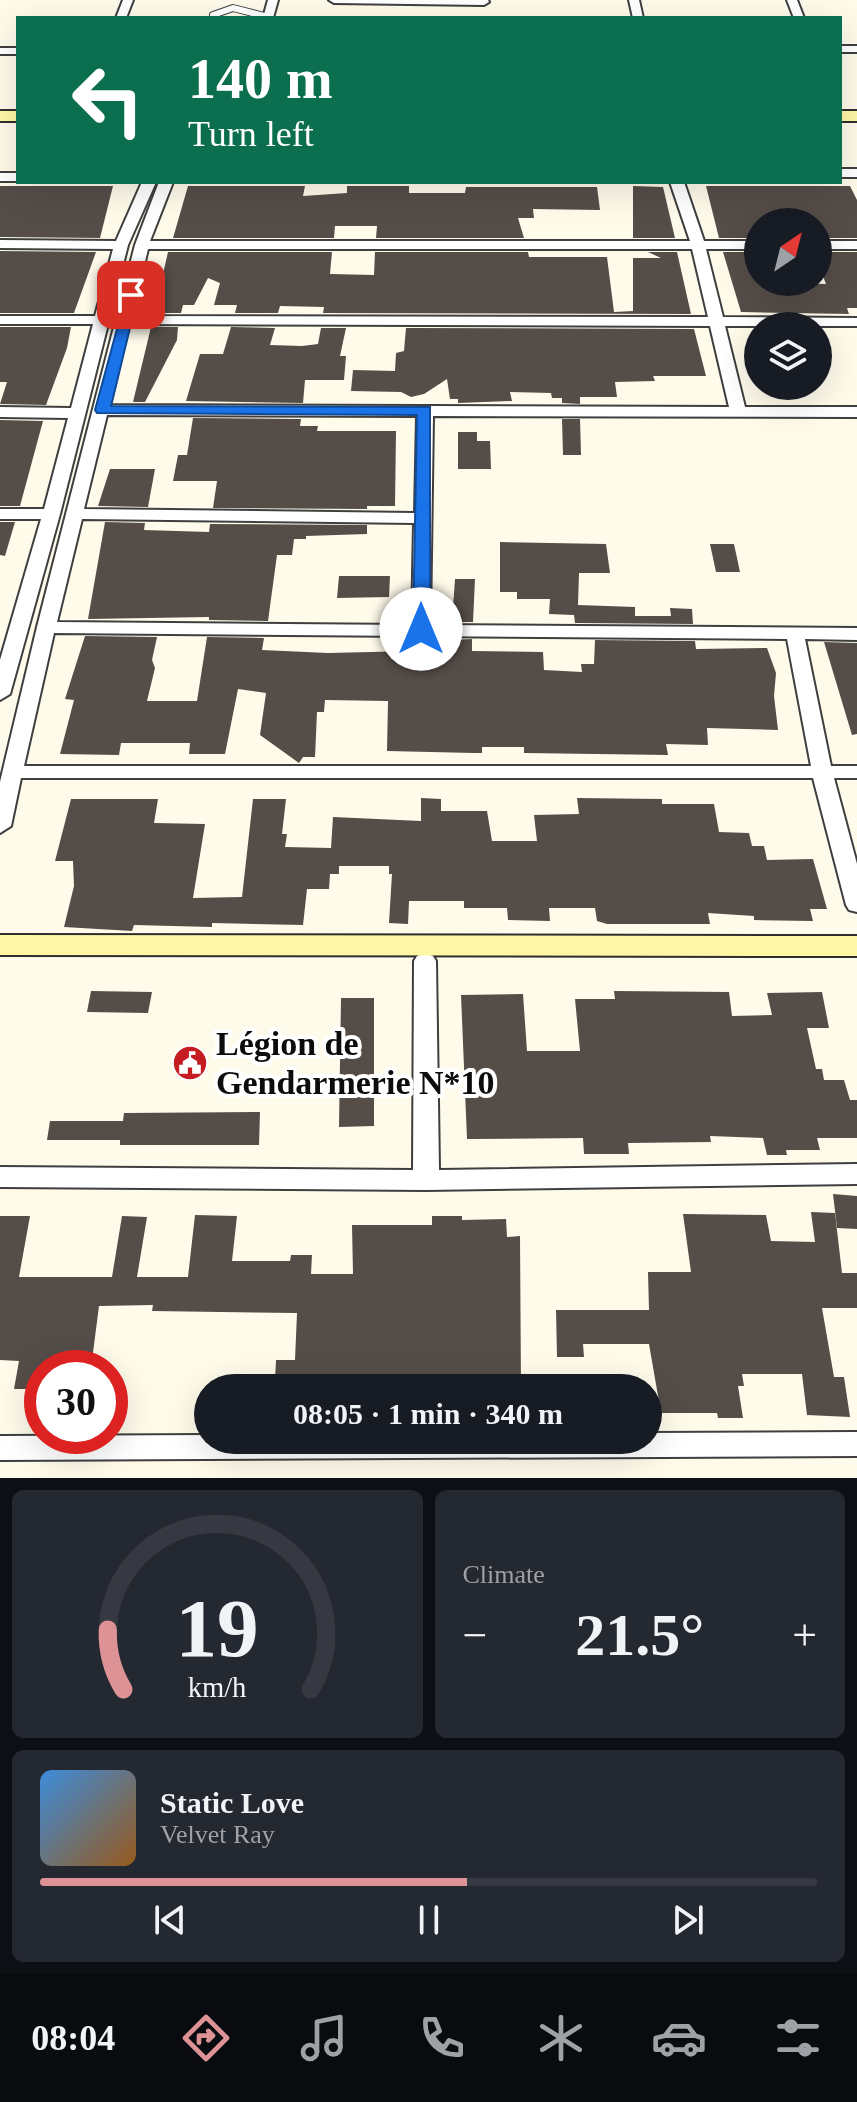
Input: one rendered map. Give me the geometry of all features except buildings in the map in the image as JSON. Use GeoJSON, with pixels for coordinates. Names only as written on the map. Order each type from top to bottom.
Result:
{"type":"FeatureCollection","features":[{"type":"Feature","properties":{"kind":"street"},"geometry":{"type":"LineString","coordinates":[[334,0],[484,1]]}},
{"type":"Feature","properties":{"kind":"street"},"geometry":{"type":"LineString","coordinates":[[0,694],[10,629],[51,514],[121,245],[148,184]]}},
{"type":"Feature","properties":{"kind":"street"},"geometry":{"type":"LineString","coordinates":[[0,826],[46,627],[142,245],[165,184]]}},
{"type":"Feature","properties":{"kind":"street"},"geometry":{"type":"LineString","coordinates":[[678,184],[698,245],[738,411]]}},
{"type":"Feature","properties":{"kind":"street"},"geometry":{"type":"LineString","coordinates":[[0,244],[121,245]]}},
{"type":"Feature","properties":{"kind":"street"},"geometry":{"type":"LineString","coordinates":[[142,245],[744,245]]}},
{"type":"Feature","properties":{"kind":"street"},"geometry":{"type":"LineString","coordinates":[[832,245],[857,245]]}},
{"type":"Feature","properties":{"kind":"street"},"geometry":{"type":"LineString","coordinates":[[0,320],[103,320]]}},
{"type":"Feature","properties":{"kind":"street"},"geometry":{"type":"LineString","coordinates":[[125,320],[857,322]]}},
{"type":"Feature","properties":{"kind":"street"},"geometry":{"type":"LineString","coordinates":[[103,410],[857,412]]}},
{"type":"Feature","properties":{"kind":"street"},"geometry":{"type":"LineString","coordinates":[[421,629],[425,410]]}},
{"type":"Feature","properties":{"kind":"street"},"geometry":{"type":"LineString","coordinates":[[0,412],[78,413]]}},
{"type":"Feature","properties":{"kind":"street"},"geometry":{"type":"LineString","coordinates":[[0,514],[51,514]]}},
{"type":"Feature","properties":{"kind":"street"},"geometry":{"type":"LineString","coordinates":[[74,514],[422,518]]}},
{"type":"Feature","properties":{"kind":"street"},"geometry":{"type":"LineString","coordinates":[[46,627],[857,634]]}},
{"type":"Feature","properties":{"kind":"street"},"geometry":{"type":"LineString","coordinates":[[795,634],[822,772],[857,905]]}},
{"type":"Feature","properties":{"kind":"street"},"geometry":{"type":"LineString","coordinates":[[13,772],[857,772]]}},
{"type":"Feature","properties":{"kind":"street"},"geometry":{"type":"LineString","coordinates":[[0,945],[857,946]]}},
{"type":"Feature","properties":{"kind":"street"},"geometry":{"type":"LineString","coordinates":[[425,961],[426,1180]]}},
{"type":"Feature","properties":{"kind":"street"},"geometry":{"type":"LineString","coordinates":[[0,964],[857,961]]}},
{"type":"Feature","properties":{"kind":"street"},"geometry":{"type":"LineString","coordinates":[[0,1177],[426,1180],[857,1174]]}},
{"type":"Feature","properties":{"kind":"street"},"geometry":{"type":"LineString","coordinates":[[0,1448],[857,1444]]}},
{"type":"Feature","properties":{"kind":"lane"},"geometry":{"type":"LineString","coordinates":[[213,15],[233,8],[261,16]]}},
{"type":"Feature","properties":{"kind":"place","name":"Légion de Gendarmerie N*10"},"geometry":{"type":"Point","coordinates":[190,1063]}},
{"type":"Feature","properties":{"kind":"route"},"geometry":{"type":"LineString","coordinates":[[131,295],[103,410],[425,410],[421,629]]}}]}
